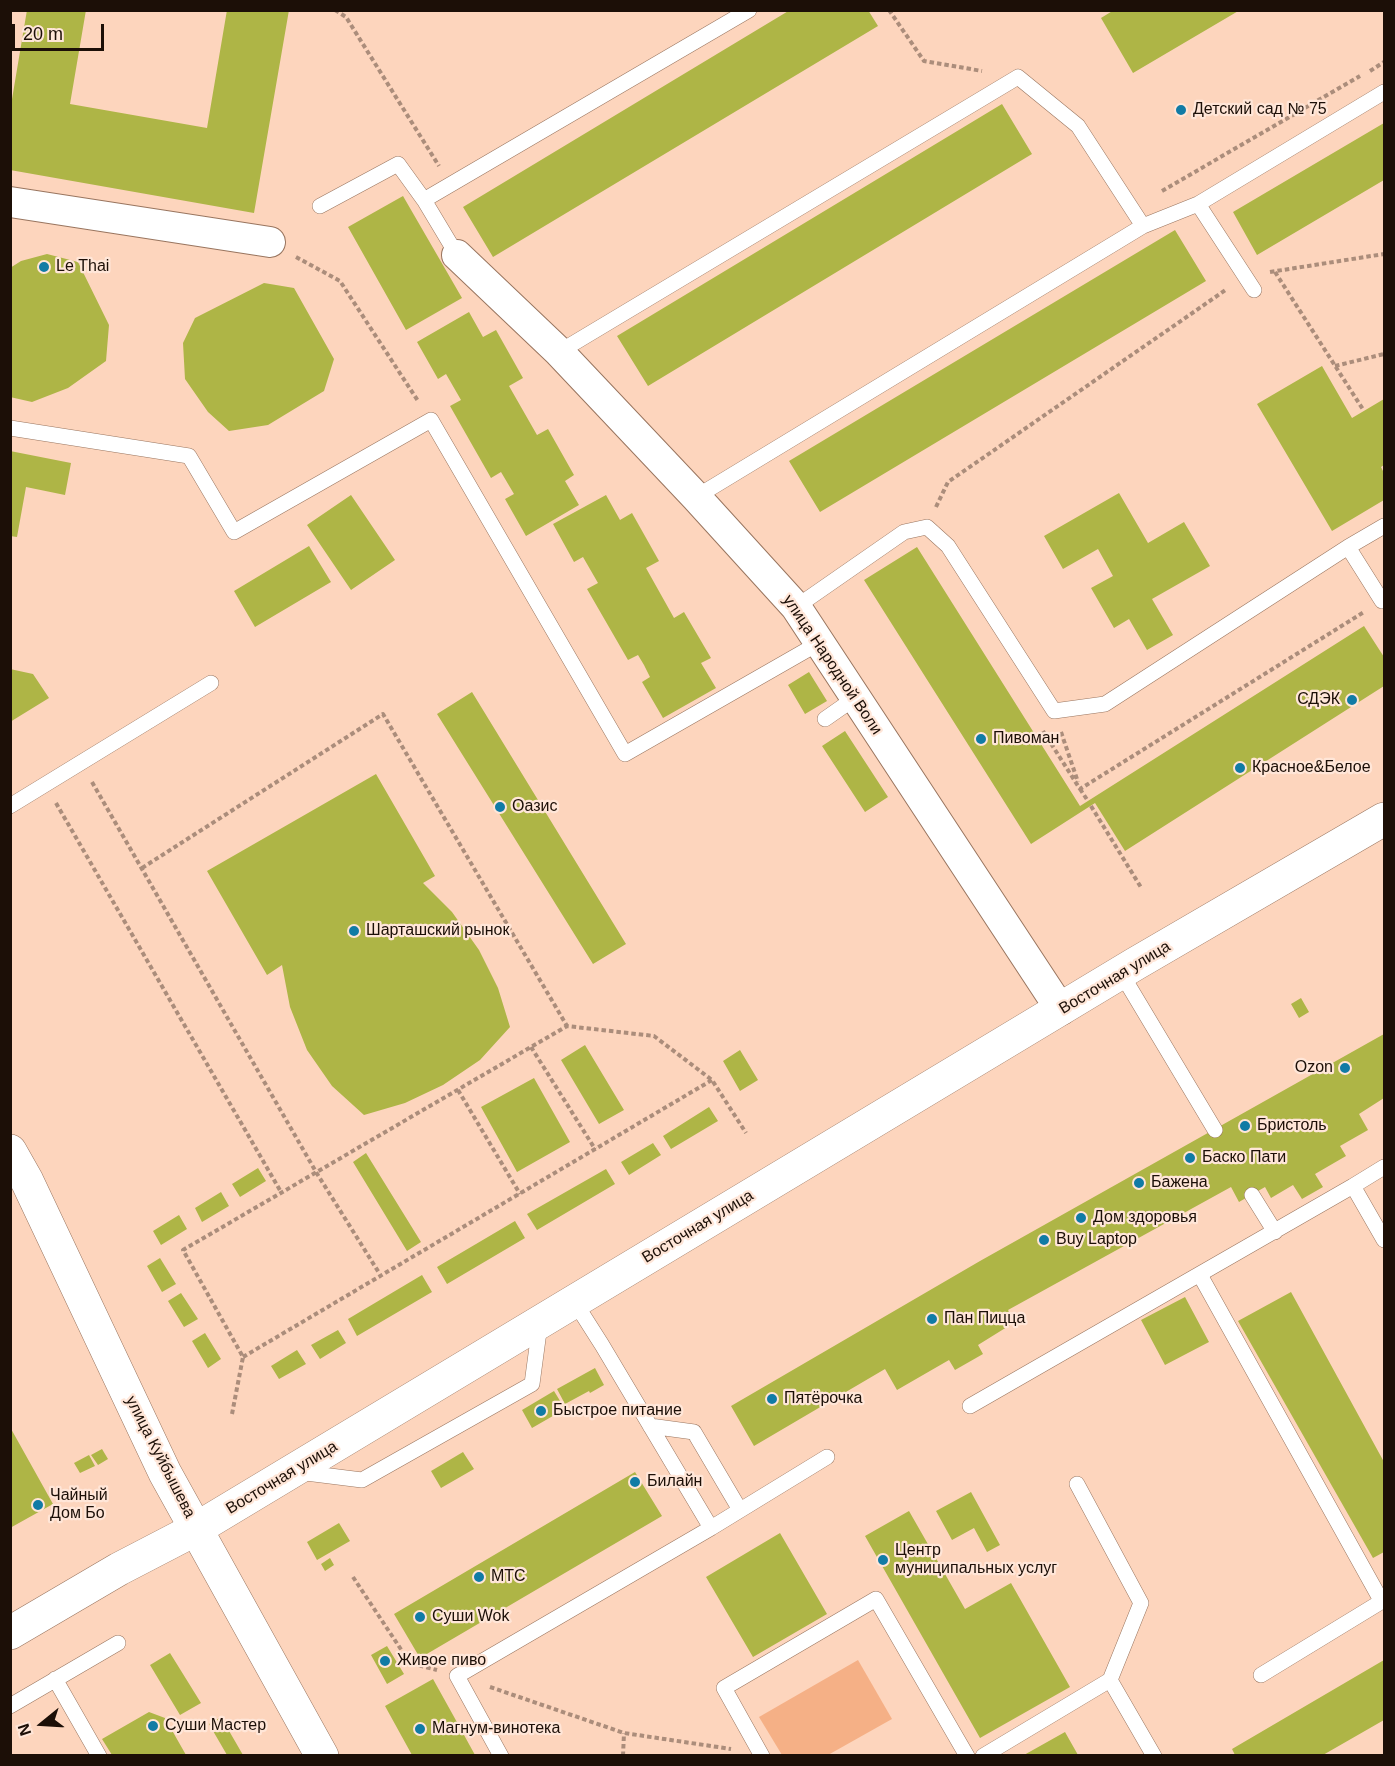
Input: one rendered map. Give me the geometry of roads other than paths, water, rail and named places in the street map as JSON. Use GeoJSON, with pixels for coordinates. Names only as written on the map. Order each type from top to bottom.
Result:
{"type":"FeatureCollection","features":[{"type":"Feature","properties":{"kind":"main road","name":"Восточная улица"},"geometry":{"type":"LineString","coordinates":[[10,1634],[119,1569],[196,1529],[1121,973],[1384,819]]}},
{"type":"Feature","properties":{"kind":"main road","name":"улица Куйбышева"},"geometry":{"type":"LineString","coordinates":[[10,1151],[27,1181],[165,1473],[322,1755]]}},
{"type":"Feature","properties":{"kind":"street"},"geometry":{"type":"LineString","coordinates":[[10,202],[270,243]]}},
{"type":"Feature","properties":{"kind":"street","name":"улица Народной Воли"},"geometry":{"type":"LineString","coordinates":[[457,255],[559,352],[796,607],[1061,1010]]}},
{"type":"Feature","properties":{"kind":"lane"},"geometry":{"type":"LineString","coordinates":[[424,200],[749,10]]}},
{"type":"Feature","properties":{"kind":"lane"},"geometry":{"type":"LineString","coordinates":[[559,352],[1018,77],[1078,126],[1143,226]]}},
{"type":"Feature","properties":{"kind":"lane"},"geometry":{"type":"LineString","coordinates":[[696,497],[1143,226],[1198,204],[1384,92]]}},
{"type":"Feature","properties":{"kind":"lane"},"geometry":{"type":"LineString","coordinates":[[320,206],[398,164],[424,200],[457,255]]}},
{"type":"Feature","properties":{"kind":"lane"},"geometry":{"type":"LineString","coordinates":[[1198,204],[1254,290]]}},
{"type":"Feature","properties":{"kind":"lane"},"geometry":{"type":"LineString","coordinates":[[10,428],[189,456],[234,532],[431,420],[625,754],[819,643]]}},
{"type":"Feature","properties":{"kind":"lane"},"geometry":{"type":"LineString","coordinates":[[796,607],[904,532],[927,527],[948,546],[1054,711],[1105,704],[1384,526]]}},
{"type":"Feature","properties":{"kind":"lane"},"geometry":{"type":"LineString","coordinates":[[1348,547],[1382,601]]}},
{"type":"Feature","properties":{"kind":"lane"},"geometry":{"type":"LineString","coordinates":[[10,806],[211,683]]}},
{"type":"Feature","properties":{"kind":"lane"},"geometry":{"type":"LineString","coordinates":[[825,718],[855,698]]}},
{"type":"Feature","properties":{"kind":"lane"},"geometry":{"type":"LineString","coordinates":[[1121,973],[1215,1130]]}},
{"type":"Feature","properties":{"kind":"lane"},"geometry":{"type":"LineString","coordinates":[[970,1406],[1384,1167]]}},
{"type":"Feature","properties":{"kind":"lane"},"geometry":{"type":"LineString","coordinates":[[1353,1186],[1384,1240]]}},
{"type":"Feature","properties":{"kind":"lane"},"geometry":{"type":"LineString","coordinates":[[1252,1195],[1275,1232]]}},
{"type":"Feature","properties":{"kind":"lane"},"geometry":{"type":"LineString","coordinates":[[1200,1275],[1383,1601],[1261,1675]]}},
{"type":"Feature","properties":{"kind":"lane"},"geometry":{"type":"LineString","coordinates":[[574,1301],[711,1528]]}},
{"type":"Feature","properties":{"kind":"lane"},"geometry":{"type":"LineString","coordinates":[[292,1471],[362,1480],[532,1384],[541,1321]]}},
{"type":"Feature","properties":{"kind":"lane"},"geometry":{"type":"LineString","coordinates":[[650,1426],[693,1432],[740,1510]]}},
{"type":"Feature","properties":{"kind":"lane"},"geometry":{"type":"LineString","coordinates":[[501,1755],[457,1676],[711,1528],[827,1457]]}},
{"type":"Feature","properties":{"kind":"lane"},"geometry":{"type":"LineString","coordinates":[[986,1755],[1110,1680],[1140,1603],[1077,1484]]}},
{"type":"Feature","properties":{"kind":"lane"},"geometry":{"type":"LineString","coordinates":[[761,1754],[724,1688],[876,1599],[967,1755]]}},
{"type":"Feature","properties":{"kind":"lane"},"geometry":{"type":"LineString","coordinates":[[10,1706],[118,1643]]}},
{"type":"Feature","properties":{"kind":"lane"},"geometry":{"type":"LineString","coordinates":[[55,1679],[99,1755]]}},
{"type":"Feature","properties":{"kind":"lane"},"geometry":{"type":"LineString","coordinates":[[1110,1680],[1154,1755]]}},
{"type":"Feature","properties":{"kind":"place","name":"Детский сад № 75"},"geometry":{"type":"Point","coordinates":[1181,110]}},
{"type":"Feature","properties":{"kind":"place","name":"Le Thai"},"geometry":{"type":"Point","coordinates":[44,267]}},
{"type":"Feature","properties":{"kind":"place","name":"СДЭК"},"geometry":{"type":"Point","coordinates":[1352,700]}},
{"type":"Feature","properties":{"kind":"place","name":"Пивоман"},"geometry":{"type":"Point","coordinates":[981,739]}},
{"type":"Feature","properties":{"kind":"place","name":"Красное&Белое"},"geometry":{"type":"Point","coordinates":[1240,768]}},
{"type":"Feature","properties":{"kind":"place","name":"Оазис"},"geometry":{"type":"Point","coordinates":[500,807]}},
{"type":"Feature","properties":{"kind":"place","name":"Шарташский рынок"},"geometry":{"type":"Point","coordinates":[354,931]}},
{"type":"Feature","properties":{"kind":"place","name":"Ozon"},"geometry":{"type":"Point","coordinates":[1345,1068]}},
{"type":"Feature","properties":{"kind":"place","name":"Бристоль"},"geometry":{"type":"Point","coordinates":[1245,1126]}},
{"type":"Feature","properties":{"kind":"place","name":"Баско Пати"},"geometry":{"type":"Point","coordinates":[1190,1158]}},
{"type":"Feature","properties":{"kind":"place","name":"Бажена"},"geometry":{"type":"Point","coordinates":[1139,1183]}},
{"type":"Feature","properties":{"kind":"place","name":"Дом здоровья"},"geometry":{"type":"Point","coordinates":[1081,1218]}},
{"type":"Feature","properties":{"kind":"place","name":"Buy Laptop"},"geometry":{"type":"Point","coordinates":[1044,1240]}},
{"type":"Feature","properties":{"kind":"place","name":"Пан Пицца"},"geometry":{"type":"Point","coordinates":[932,1319]}},
{"type":"Feature","properties":{"kind":"place","name":"Пятёрочка"},"geometry":{"type":"Point","coordinates":[772,1399]}},
{"type":"Feature","properties":{"kind":"place","name":"Быстрое питание"},"geometry":{"type":"Point","coordinates":[541,1411]}},
{"type":"Feature","properties":{"kind":"place","name":"Билайн"},"geometry":{"type":"Point","coordinates":[635,1482]}},
{"type":"Feature","properties":{"kind":"place","name":"Чайный Дом Бо"},"geometry":{"type":"Point","coordinates":[38,1505]}},
{"type":"Feature","properties":{"kind":"place","name":"Центр муниципальных услуг"},"geometry":{"type":"Point","coordinates":[883,1560]}},
{"type":"Feature","properties":{"kind":"place","name":"МТС"},"geometry":{"type":"Point","coordinates":[479,1577]}},
{"type":"Feature","properties":{"kind":"place","name":"Суши Wok"},"geometry":{"type":"Point","coordinates":[420,1617]}},
{"type":"Feature","properties":{"kind":"place","name":"Живое пиво"},"geometry":{"type":"Point","coordinates":[385,1661]}},
{"type":"Feature","properties":{"kind":"place","name":"Суши Мастер"},"geometry":{"type":"Point","coordinates":[153,1726]}},
{"type":"Feature","properties":{"kind":"place","name":"Магнум-винотека"},"geometry":{"type":"Point","coordinates":[420,1729]}}]}
